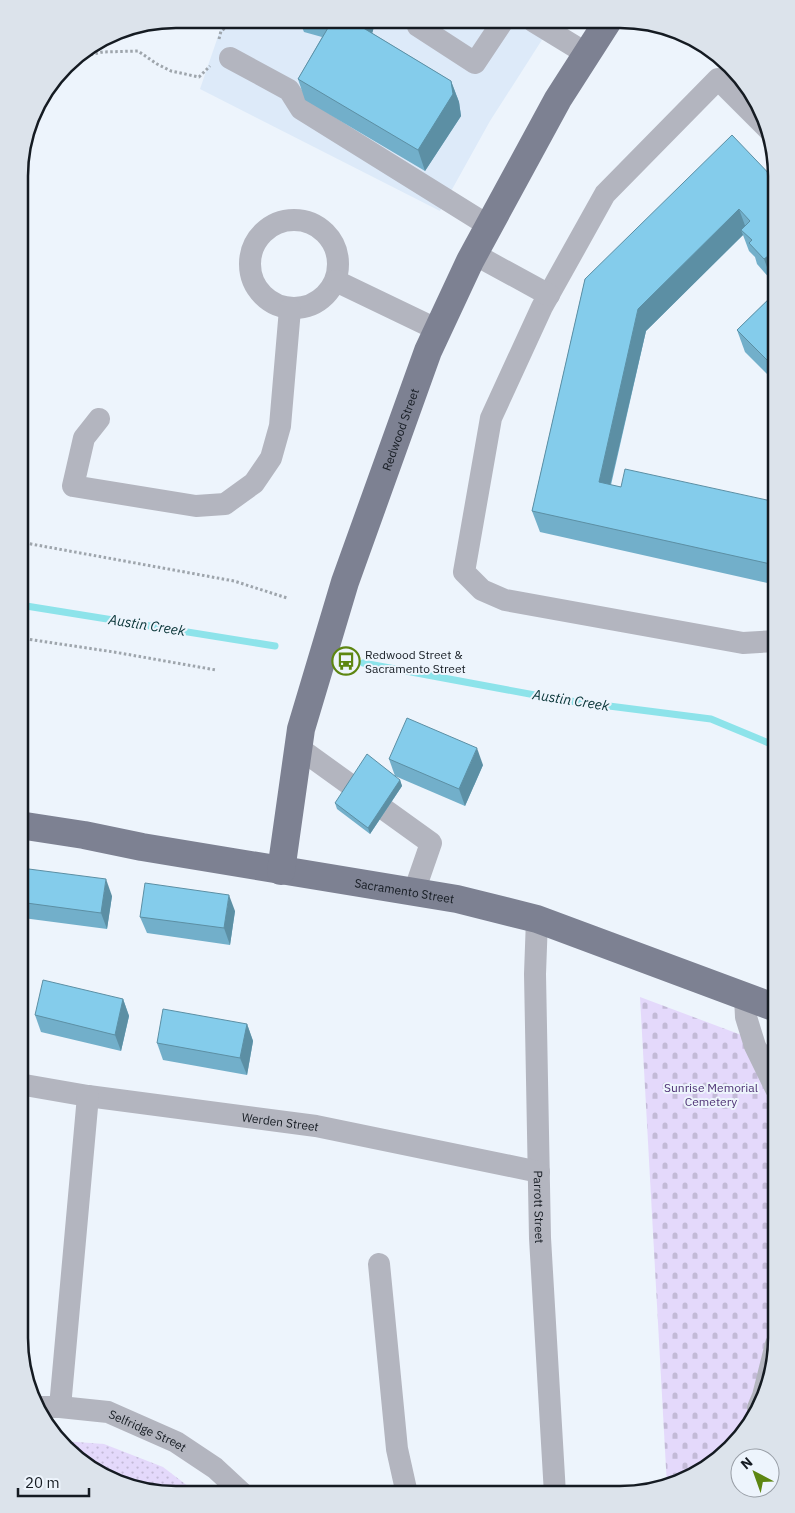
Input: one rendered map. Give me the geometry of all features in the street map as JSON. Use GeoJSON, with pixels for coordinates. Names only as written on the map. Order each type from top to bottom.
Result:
{"type":"FeatureCollection","features":[{"type":"Feature","properties":{"kind":"main road","name":"Redwood Street"},"geometry":{"type":"LineString","coordinates":[[281,871],[300,739],[345,582],[428,352],[474,254],[558,100],[604,28]]}},
{"type":"Feature","properties":{"kind":"main road","name":"Sacramento Street"},"geometry":{"type":"LineString","coordinates":[[28,827],[281,871],[457,899],[537,920],[767,1005]]}},
{"type":"Feature","properties":{"kind":"street"},"geometry":{"type":"LineString","coordinates":[[421,28],[475,63],[499,28]]}},
{"type":"Feature","properties":{"kind":"street"},"geometry":{"type":"LineString","coordinates":[[545,28],[588,54]]}},
{"type":"Feature","properties":{"kind":"street"},"geometry":{"type":"LineString","coordinates":[[221,61],[289,90],[301,109],[490,226]]}},
{"type":"Feature","properties":{"kind":"street"},"geometry":{"type":"LineString","coordinates":[[754,115],[718,79],[605,194],[542,307],[491,418],[464,572],[482,590],[505,600],[743,643],[768,642]]}},
{"type":"Feature","properties":{"kind":"street"},"geometry":{"type":"LineString","coordinates":[[289,220],[304,221],[318,227],[330,237],[337,251],[339,266],[336,281],[320,301],[308,307],[290,308],[282,308],[269,301],[258,290],[251,277],[250,261],[254,246],[262,233],[274,224],[289,220]]}},
{"type":"Feature","properties":{"kind":"street"},"geometry":{"type":"LineString","coordinates":[[474,254],[550,295]]}},
{"type":"Feature","properties":{"kind":"street"},"geometry":{"type":"LineString","coordinates":[[336,281],[438,330]]}},
{"type":"Feature","properties":{"kind":"street"},"geometry":{"type":"LineString","coordinates":[[99,419],[84,438],[73,486],[196,506],[225,504],[254,483],[271,458],[280,426],[290,308]]}},
{"type":"Feature","properties":{"kind":"street"},"geometry":{"type":"LineString","coordinates":[[300,739],[431,844],[414,892]]}},
{"type":"Feature","properties":{"kind":"street","name":"Parrott Street"},"geometry":{"type":"LineString","coordinates":[[537,920],[536,974],[540,1238],[555,1486]]}},
{"type":"Feature","properties":{"kind":"street"},"geometry":{"type":"LineString","coordinates":[[744,997],[746,1017],[755,1046],[767,1071]]}},
{"type":"Feature","properties":{"kind":"street","name":"Werden Street"},"geometry":{"type":"LineString","coordinates":[[28,1086],[88,1096],[316,1126],[539,1172]]}},
{"type":"Feature","properties":{"kind":"street"},"geometry":{"type":"LineString","coordinates":[[50,1407],[88,1096]]}},
{"type":"Feature","properties":{"kind":"street"},"geometry":{"type":"LineString","coordinates":[[379,1264],[397,1449],[405,1486]]}},
{"type":"Feature","properties":{"kind":"street","name":"Selfridge Street"},"geometry":{"type":"LineString","coordinates":[[50,1407],[108,1412],[176,1442],[215,1468],[234,1486]]}},
{"type":"Feature","properties":{"kind":"path"},"geometry":{"type":"LineString","coordinates":[[89,55],[103,52],[138,51],[171,71],[199,77],[221,61]]}},
{"type":"Feature","properties":{"kind":"path"},"geometry":{"type":"LineString","coordinates":[[28,543],[234,581],[287,598]]}},
{"type":"Feature","properties":{"kind":"path"},"geometry":{"type":"LineString","coordinates":[[28,639],[216,670]]}},
{"type":"Feature","properties":{"kind":"shaded area"},"geometry":{"type":"Polygon","coordinates":[[[221,28],[550,28],[490,121],[440,211],[200,89],[221,28]]]}},
{"type":"Feature","properties":{"kind":"green space","name":"Sunrise Memorial Cemetery"},"geometry":{"type":"Polygon","coordinates":[[[640,997],[767,1045],[767,1347],[765,1366],[748,1412],[737,1428],[710,1455],[694,1466],[667,1478],[640,997]]]}},
{"type":"Feature","properties":{"kind":"green space"},"geometry":{"type":"Polygon","coordinates":[[[71,1442],[104,1444],[163,1467],[188,1486],[156,1484],[119,1474],[101,1466],[71,1442]]]}},
{"type":"Feature","properties":{"kind":"building"},"geometry":{"type":"Polygon","coordinates":[[[328,28],[363,28],[451,81],[453,94],[418,150],[298,79],[328,28]]]}},
{"type":"Feature","properties":{"kind":"building"},"geometry":{"type":"Polygon","coordinates":[[[732,135],[768,172],[768,256],[764,259],[749,243],[752,240],[741,230],[750,221],[739,209],[638,309],[599,482],[621,487],[625,469],[768,500],[768,563],[532,511],[585,279],[732,135]]]}},
{"type":"Feature","properties":{"kind":"building"},"geometry":{"type":"Polygon","coordinates":[[[768,300],[768,361],[737,330],[768,300]]]}},
{"type":"Feature","properties":{"kind":"building"},"geometry":{"type":"Polygon","coordinates":[[[407,718],[477,748],[459,789],[389,759],[407,718]]]}},
{"type":"Feature","properties":{"kind":"building"},"geometry":{"type":"Polygon","coordinates":[[[367,754],[400,780],[368,828],[335,803],[367,754]]]}},
{"type":"Feature","properties":{"kind":"building"},"geometry":{"type":"Polygon","coordinates":[[[28,869],[106,879],[101,913],[28,903],[28,869]]]}},
{"type":"Feature","properties":{"kind":"building"},"geometry":{"type":"Polygon","coordinates":[[[145,883],[229,895],[224,928],[140,917],[145,883]]]}},
{"type":"Feature","properties":{"kind":"building"},"geometry":{"type":"Polygon","coordinates":[[[43,980],[123,999],[115,1035],[35,1015],[43,980]]]}},
{"type":"Feature","properties":{"kind":"building"},"geometry":{"type":"Polygon","coordinates":[[[163,1009],[247,1024],[240,1058],[157,1043],[163,1009]]]}},
{"type":"Feature","properties":{"kind":"waterway","name":"Austin Creek"},"geometry":{"type":"LineString","coordinates":[[28,606],[275,646]]}},
{"type":"Feature","properties":{"kind":"waterway","name":"Austin Creek"},"geometry":{"type":"LineString","coordinates":[[363,663],[562,700],[711,719],[768,742]]}},
{"type":"Feature","properties":{"kind":"place","name":"Redwood Street & Sacramento Street"},"geometry":{"type":"Point","coordinates":[346,661]}}]}
